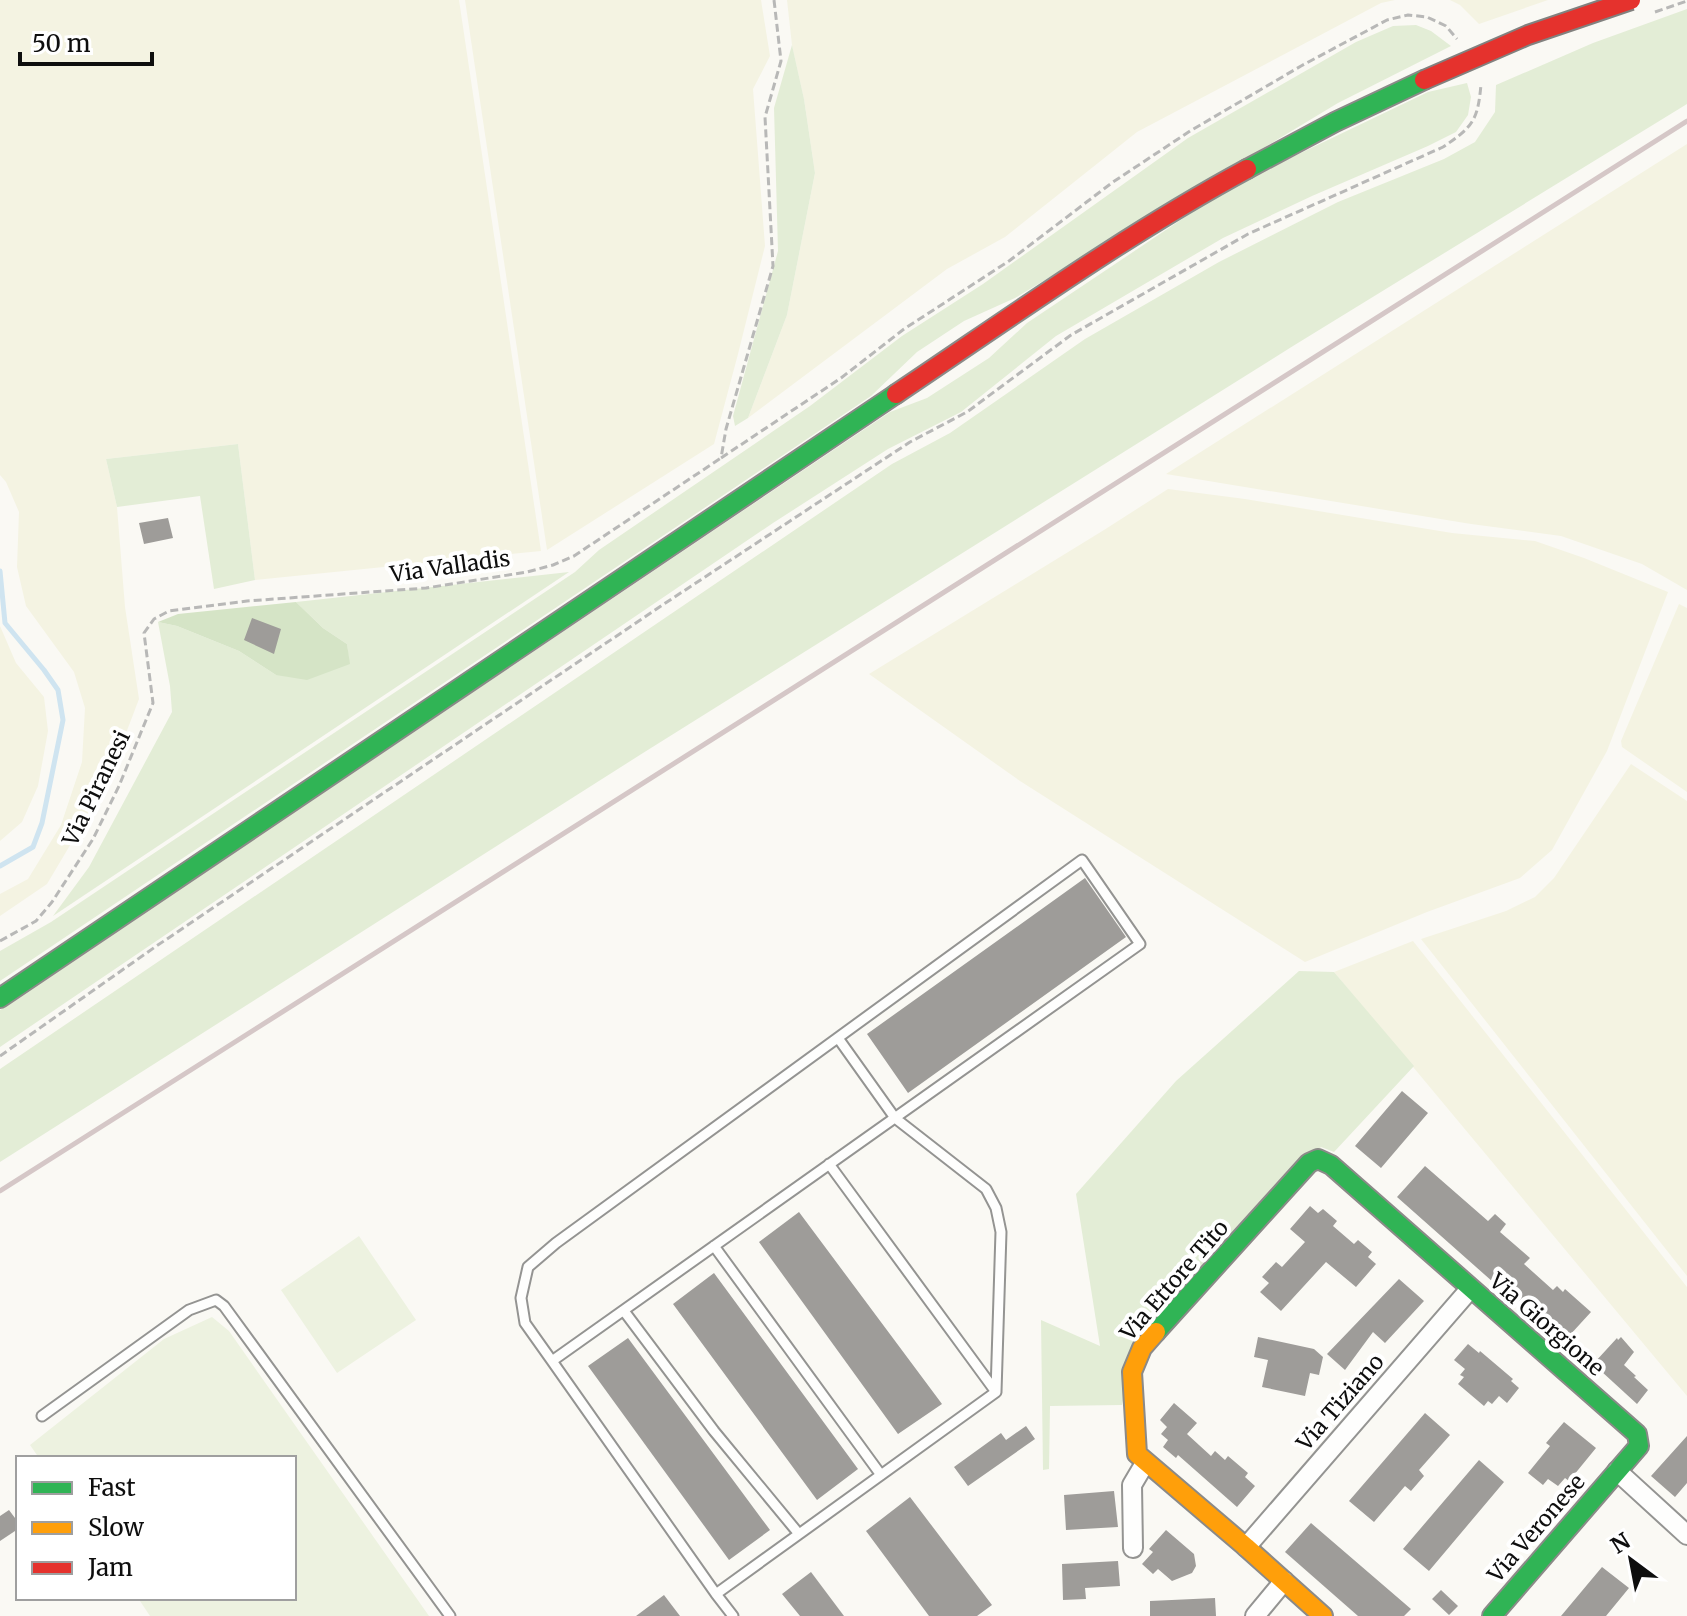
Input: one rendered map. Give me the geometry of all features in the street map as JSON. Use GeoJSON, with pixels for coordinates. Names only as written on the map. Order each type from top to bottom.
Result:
{"type":"FeatureCollection","features":[{"type":"Feature","properties":{"kind":"main road"},"geometry":{"type":"LineString","coordinates":[[0,998],[1106,253],[1214,187],[1322,129],[1528,35],[1631,0]]}},
{"type":"Feature","properties":{"kind":"main road","name":"Via Giorgione"},"geometry":{"type":"LineString","coordinates":[[1318,1159],[1331,1165],[1637,1434],[1639,1446],[1617,1471]]}},
{"type":"Feature","properties":{"kind":"main road","name":"Via Ettore Tito"},"geometry":{"type":"LineString","coordinates":[[1145,1463],[1137,1454],[1132,1372],[1142,1348],[1309,1163],[1318,1159]]}},
{"type":"Feature","properties":{"kind":"main road"},"geometry":{"type":"LineString","coordinates":[[1145,1463],[1323,1616]]}},
{"type":"Feature","properties":{"kind":"main road","name":"Via Veronese"},"geometry":{"type":"LineString","coordinates":[[1492,1616],[1617,1471]]}},
{"type":"Feature","properties":{"kind":"street","name":"Via Tiziano"},"geometry":{"type":"LineString","coordinates":[[1246,1547],[1470,1289]]}},
{"type":"Feature","properties":{"kind":"street"},"geometry":{"type":"LineString","coordinates":[[1133,1548],[1132,1485],[1145,1463]]}},
{"type":"Feature","properties":{"kind":"street"},"geometry":{"type":"LineString","coordinates":[[1617,1471],[1687,1535]]}},
{"type":"Feature","properties":{"kind":"street"},"geometry":{"type":"LineString","coordinates":[[1255,1616],[1284,1581]]}},
{"type":"Feature","properties":{"kind":"lane"},"geometry":{"type":"LineString","coordinates":[[552,1361],[1140,944],[1082,860],[556,1243],[528,1267],[521,1298],[525,1323],[733,1616]]}},
{"type":"Feature","properties":{"kind":"lane"},"geometry":{"type":"LineString","coordinates":[[838,1038],[895,1118],[986,1189],[996,1208],[1001,1232],[996,1392]]}},
{"type":"Feature","properties":{"kind":"lane"},"geometry":{"type":"LineString","coordinates":[[829,1164],[996,1392]]}},
{"type":"Feature","properties":{"kind":"lane"},"geometry":{"type":"LineString","coordinates":[[714,1246],[881,1475]]}},
{"type":"Feature","properties":{"kind":"lane"},"geometry":{"type":"LineString","coordinates":[[42,1416],[189,1310],[216,1300],[224,1306],[450,1616]]}},
{"type":"Feature","properties":{"kind":"lane"},"geometry":{"type":"LineString","coordinates":[[624,1311],[714,1431],[799,1534]]}},
{"type":"Feature","properties":{"kind":"lane"},"geometry":{"type":"LineString","coordinates":[[716,1594],[996,1392]]}},
{"type":"Feature","properties":{"kind":"path","name":"Via Valladis"},"geometry":{"type":"LineString","coordinates":[[154,619],[169,611],[247,601],[426,588],[553,565],[586,549],[721,458]]}},
{"type":"Feature","properties":{"kind":"path","name":"Via Piranesi"},"geometry":{"type":"LineString","coordinates":[[0,941],[36,921],[52,902],[93,839],[119,786],[153,703],[144,633],[154,619]]}},
{"type":"Feature","properties":{"kind":"green space"},"geometry":{"type":"Polygon","coordinates":[[[0,0],[459,0],[541,551],[255,580],[238,444],[106,459],[117,507],[125,607],[139,699],[107,783],[47,884],[0,916],[0,894],[28,879],[61,825],[82,762],[85,708],[74,672],[26,606],[17,567],[19,512],[0,475],[0,0]]]}},
{"type":"Feature","properties":{"kind":"green space"},"geometry":{"type":"Polygon","coordinates":[[[465,0],[761,0],[770,56],[753,89],[765,246],[714,444],[547,550],[465,0]]]}},
{"type":"Feature","properties":{"kind":"green space"},"geometry":{"type":"Polygon","coordinates":[[[787,0],[1395,0],[1381,3],[1137,132],[1005,237],[947,269],[748,418],[787,315],[815,173],[787,0]]]}},
{"type":"Feature","properties":{"kind":"green space"},"geometry":{"type":"Polygon","coordinates":[[[1450,0],[1548,0],[1479,24],[1460,5],[1450,0]]]}},
{"type":"Feature","properties":{"kind":"green space"},"geometry":{"type":"Polygon","coordinates":[[[1687,9],[1687,104],[1293,346],[643,753],[0,1162],[0,1069],[892,464],[950,433],[1085,339],[1219,262],[1338,202],[1444,159],[1475,142],[1495,112],[1496,85],[1593,43],[1687,9]]]}},
{"type":"Feature","properties":{"kind":"green space"},"geometry":{"type":"Polygon","coordinates":[[[1416,25],[1431,31],[1451,46],[1338,103],[1015,298],[964,321],[917,352],[871,396],[0,981],[0,951],[51,922],[575,572],[599,550],[810,406],[902,336],[983,284],[1188,138],[1356,42],[1393,26],[1416,25]]]}},
{"type":"Feature","properties":{"kind":"green space"},"geometry":{"type":"Polygon","coordinates":[[[792,45],[815,173],[787,315],[748,418],[735,426],[733,416],[778,251],[774,108],[792,45]]]}},
{"type":"Feature","properties":{"kind":"green space"},"geometry":{"type":"Polygon","coordinates":[[[1467,83],[1471,97],[1468,115],[1456,132],[1223,238],[1056,336],[961,412],[888,449],[773,523],[0,1047],[0,1010],[890,412],[927,398],[989,358],[1027,323],[1230,187],[1428,92],[1467,83]]]}},
{"type":"Feature","properties":{"kind":"green space"},"geometry":{"type":"Polygon","coordinates":[[[1687,144],[1687,590],[1642,564],[1561,536],[1166,474],[1687,144]]]}},
{"type":"Feature","properties":{"kind":"green space"},"geometry":{"type":"Polygon","coordinates":[[[238,444],[255,580],[214,589],[200,496],[117,507],[106,459],[238,444]]]}},
{"type":"Feature","properties":{"kind":"green space"},"geometry":{"type":"Polygon","coordinates":[[[1168,489],[1452,533],[1535,541],[1668,592],[1607,751],[1552,850],[1520,878],[1305,962],[1020,781],[869,674],[1168,489]]]}},
{"type":"Feature","properties":{"kind":"green space"},"geometry":{"type":"Polygon","coordinates":[[[569,572],[53,916],[89,867],[172,712],[158,622],[177,626],[239,651],[276,675],[349,663],[347,644],[323,628],[296,602],[569,572]]]}},
{"type":"Feature","properties":{"kind":"green space"},"geometry":{"type":"Polygon","coordinates":[[[296,602],[323,628],[347,644],[350,664],[307,680],[276,675],[239,651],[177,626],[158,622],[178,614],[296,602]]]}},
{"type":"Feature","properties":{"kind":"green space"},"geometry":{"type":"Polygon","coordinates":[[[1679,604],[1687,608],[1687,792],[1622,747],[1621,741],[1679,604]]]}},
{"type":"Feature","properties":{"kind":"green space"},"geometry":{"type":"Polygon","coordinates":[[[0,626],[16,663],[44,697],[48,731],[38,786],[22,822],[0,841],[0,626]]]}},
{"type":"Feature","properties":{"kind":"green space"},"geometry":{"type":"Polygon","coordinates":[[[1631,764],[1687,801],[1687,1276],[1421,939],[1506,911],[1535,897],[1554,878],[1631,764]]]}},
{"type":"Feature","properties":{"kind":"green space"},"geometry":{"type":"Polygon","coordinates":[[[1413,941],[1687,1287],[1687,1396],[1334,972],[1413,941]]]}},
{"type":"Feature","properties":{"kind":"green space"},"geometry":{"type":"Polygon","coordinates":[[[1299,971],[1334,972],[1414,1066],[1334,1152],[1321,1147],[1137,1338],[1122,1405],[1050,1406],[1049,1469],[1043,1470],[1041,1320],[1100,1346],[1076,1194],[1176,1081],[1299,971]]]}},
{"type":"Feature","properties":{"kind":"green space"},"geometry":{"type":"Polygon","coordinates":[[[359,1236],[416,1320],[337,1373],[281,1290],[359,1236]]]}},
{"type":"Feature","properties":{"kind":"green space"},"geometry":{"type":"Polygon","coordinates":[[[212,1317],[229,1331],[429,1616],[150,1616],[139,1600],[296,1600],[296,1456],[38,1456],[30,1445],[164,1339],[212,1317]]]}},
{"type":"Feature","properties":{"kind":"building"},"geometry":{"type":"Polygon","coordinates":[[[168,518],[173,538],[144,544],[139,523],[168,518]]]}},
{"type":"Feature","properties":{"kind":"building"},"geometry":{"type":"Polygon","coordinates":[[[252,618],[281,629],[274,654],[244,640],[252,618]]]}},
{"type":"Feature","properties":{"kind":"building"},"geometry":{"type":"Polygon","coordinates":[[[1085,878],[1126,937],[908,1093],[867,1034],[1085,878]]]}},
{"type":"Feature","properties":{"kind":"building"},"geometry":{"type":"Polygon","coordinates":[[[1402,1091],[1428,1113],[1381,1168],[1355,1146],[1402,1091]]]}},
{"type":"Feature","properties":{"kind":"building"},"geometry":{"type":"Polygon","coordinates":[[[1425,1166],[1488,1221],[1495,1214],[1506,1224],[1500,1232],[1530,1258],[1524,1264],[1553,1290],[1557,1286],[1563,1292],[1565,1289],[1591,1312],[1569,1336],[1564,1330],[1558,1337],[1397,1197],[1425,1166]]]}},
{"type":"Feature","properties":{"kind":"building"},"geometry":{"type":"Polygon","coordinates":[[[1310,1206],[1318,1213],[1323,1209],[1337,1221],[1333,1226],[1354,1244],[1358,1240],[1372,1252],[1368,1257],[1376,1264],[1356,1287],[1326,1262],[1281,1311],[1260,1292],[1269,1283],[1262,1277],[1276,1262],[1282,1267],[1305,1242],[1290,1229],[1310,1206]]]}},
{"type":"Feature","properties":{"kind":"building"},"geometry":{"type":"Polygon","coordinates":[[[799,1212],[942,1404],[898,1434],[759,1242],[799,1212]]]}},
{"type":"Feature","properties":{"kind":"building"},"geometry":{"type":"Polygon","coordinates":[[[714,1273],[858,1469],[817,1500],[673,1304],[714,1273]]]}},
{"type":"Feature","properties":{"kind":"building"},"geometry":{"type":"Polygon","coordinates":[[[1399,1279],[1424,1301],[1385,1343],[1373,1332],[1345,1370],[1327,1354],[1399,1279]]]}},
{"type":"Feature","properties":{"kind":"building"},"geometry":{"type":"Polygon","coordinates":[[[1258,1337],[1314,1349],[1323,1357],[1319,1375],[1310,1373],[1305,1396],[1262,1387],[1268,1360],[1254,1357],[1258,1337]]]}},
{"type":"Feature","properties":{"kind":"building"},"geometry":{"type":"Polygon","coordinates":[[[1621,1337],[1634,1352],[1624,1365],[1648,1390],[1637,1404],[1595,1362],[1621,1337]]]}},
{"type":"Feature","properties":{"kind":"building"},"geometry":{"type":"Polygon","coordinates":[[[628,1338],[770,1530],[729,1560],[588,1366],[628,1338]]]}},
{"type":"Feature","properties":{"kind":"building"},"geometry":{"type":"Polygon","coordinates":[[[1468,1344],[1513,1379],[1511,1381],[1519,1388],[1507,1403],[1499,1396],[1492,1404],[1488,1401],[1484,1406],[1458,1384],[1464,1377],[1460,1375],[1465,1369],[1454,1360],[1468,1344]]]}},
{"type":"Feature","properties":{"kind":"building"},"geometry":{"type":"Polygon","coordinates":[[[1174,1403],[1197,1423],[1187,1434],[1211,1456],[1215,1451],[1225,1460],[1228,1456],[1248,1473],[1245,1477],[1255,1486],[1237,1507],[1178,1455],[1176,1458],[1163,1447],[1168,1440],[1161,1434],[1167,1427],[1160,1420],[1174,1403]]]}},
{"type":"Feature","properties":{"kind":"building"},"geometry":{"type":"Polygon","coordinates":[[[1425,1413],[1450,1435],[1419,1470],[1424,1476],[1411,1491],[1405,1486],[1374,1522],[1349,1501],[1425,1413]]]}},
{"type":"Feature","properties":{"kind":"building"},"geometry":{"type":"Polygon","coordinates":[[[1564,1422],[1596,1448],[1569,1481],[1565,1478],[1558,1486],[1548,1479],[1543,1485],[1528,1473],[1550,1446],[1546,1443],[1564,1422]]]}},
{"type":"Feature","properties":{"kind":"building"},"geometry":{"type":"Polygon","coordinates":[[[1026,1426],[1035,1439],[968,1486],[954,1467],[1001,1433],[1006,1440],[1026,1426]]]}},
{"type":"Feature","properties":{"kind":"building"},"geometry":{"type":"Polygon","coordinates":[[[1687,1436],[1687,1483],[1675,1497],[1651,1476],[1687,1436]]]}},
{"type":"Feature","properties":{"kind":"building"},"geometry":{"type":"Polygon","coordinates":[[[1479,1460],[1504,1482],[1429,1571],[1403,1549],[1479,1460]]]}},
{"type":"Feature","properties":{"kind":"building"},"geometry":{"type":"Polygon","coordinates":[[[1114,1491],[1118,1527],[1066,1530],[1064,1495],[1114,1491]]]}},
{"type":"Feature","properties":{"kind":"building"},"geometry":{"type":"Polygon","coordinates":[[[910,1497],[992,1605],[977,1616],[929,1616],[866,1531],[910,1497]]]}},
{"type":"Feature","properties":{"kind":"building"},"geometry":{"type":"Polygon","coordinates":[[[9,1510],[16,1519],[16,1530],[0,1541],[0,1516],[9,1510]]]}},
{"type":"Feature","properties":{"kind":"building"},"geometry":{"type":"Polygon","coordinates":[[[1311,1523],[1411,1609],[1404,1616],[1358,1616],[1285,1552],[1311,1523]]]}},
{"type":"Feature","properties":{"kind":"building"},"geometry":{"type":"Polygon","coordinates":[[[1166,1530],[1194,1554],[1196,1566],[1192,1573],[1172,1581],[1158,1569],[1153,1574],[1142,1564],[1153,1552],[1149,1549],[1166,1530]]]}},
{"type":"Feature","properties":{"kind":"building"},"geometry":{"type":"Polygon","coordinates":[[[1118,1561],[1120,1586],[1085,1588],[1086,1599],[1063,1600],[1062,1564],[1118,1561]]]}},
{"type":"Feature","properties":{"kind":"building"},"geometry":{"type":"Polygon","coordinates":[[[1602,1567],[1629,1588],[1606,1616],[1561,1616],[1602,1567]]]}},
{"type":"Feature","properties":{"kind":"building"},"geometry":{"type":"Polygon","coordinates":[[[811,1572],[844,1616],[800,1616],[782,1594],[811,1572]]]}},
{"type":"Feature","properties":{"kind":"building"},"geometry":{"type":"Polygon","coordinates":[[[1441,1590],[1458,1606],[1449,1615],[1432,1599],[1441,1590]]]}},
{"type":"Feature","properties":{"kind":"building"},"geometry":{"type":"Polygon","coordinates":[[[664,1595],[680,1616],[636,1616],[664,1595]]]}},
{"type":"Feature","properties":{"kind":"building"},"geometry":{"type":"Polygon","coordinates":[[[1215,1598],[1216,1616],[1150,1616],[1150,1601],[1215,1598]]]}},
{"type":"Feature","properties":{"kind":"waterway"},"geometry":{"type":"LineString","coordinates":[[0,571],[5,623],[58,690],[63,720],[42,823],[33,847],[0,866]]}},
{"type":"Feature","properties":{"kind":"railway"},"geometry":{"type":"LineString","coordinates":[[0,1191],[1687,121]]}},
{"type":"Feature","properties":{"kind":"traffic: fast"},"geometry":{"type":"LineString","coordinates":[[1247,169],[1335,122],[1424,80]]}},
{"type":"Feature","properties":{"kind":"traffic: fast"},"geometry":{"type":"LineString","coordinates":[[0,998],[896,394]]}},
{"type":"Feature","properties":{"kind":"traffic: fast"},"geometry":{"type":"LineString","coordinates":[[1156,1332],[1309,1163],[1318,1159],[1331,1165],[1637,1434],[1639,1446],[1492,1616]]}},
{"type":"Feature","properties":{"kind":"traffic: slow"},"geometry":{"type":"LineString","coordinates":[[1156,1332],[1142,1348],[1132,1372],[1137,1454],[1323,1616]]}},
{"type":"Feature","properties":{"kind":"traffic: jam"},"geometry":{"type":"LineString","coordinates":[[1424,80],[1528,35],[1631,0]]}},
{"type":"Feature","properties":{"kind":"traffic: jam"},"geometry":{"type":"LineString","coordinates":[[896,394],[1113,249],[1247,169]]}}]}
